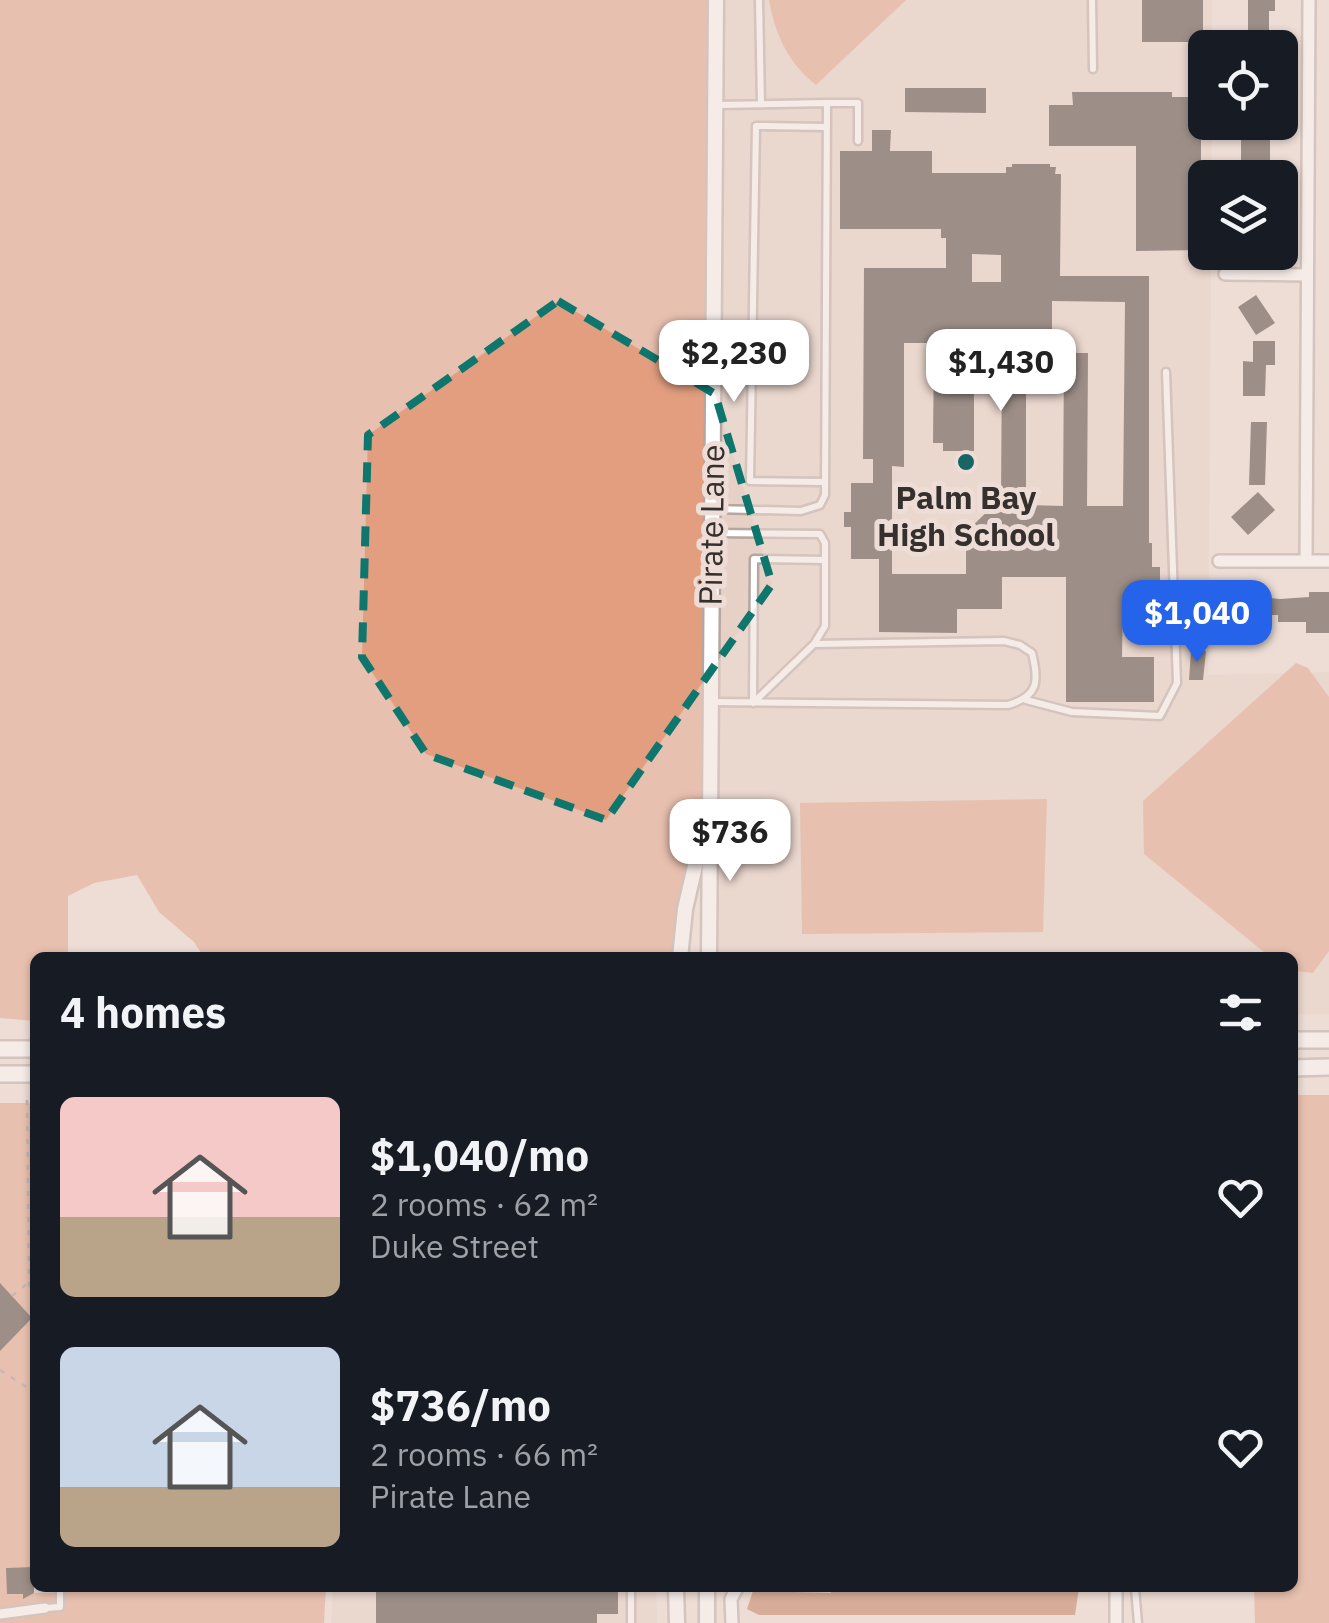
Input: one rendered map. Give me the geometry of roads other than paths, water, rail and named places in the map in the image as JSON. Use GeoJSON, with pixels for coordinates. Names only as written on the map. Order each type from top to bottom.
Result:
{"type":"FeatureCollection","features":[{"type":"Feature","properties":{"kind":"main road"},"geometry":{"type":"LineString","coordinates":[[1298,1040],[1329,1040]]}},
{"type":"Feature","properties":{"kind":"main road"},"geometry":{"type":"LineString","coordinates":[[0,1049],[30,1048]]}},
{"type":"Feature","properties":{"kind":"main road"},"geometry":{"type":"LineString","coordinates":[[1298,1068],[1329,1067]]}},
{"type":"Feature","properties":{"kind":"main road"},"geometry":{"type":"LineString","coordinates":[[0,1074],[30,1074]]}},
{"type":"Feature","properties":{"kind":"street","name":"Pirate Lane"},"geometry":{"type":"LineString","coordinates":[[709,952],[716,0]]}},
{"type":"Feature","properties":{"kind":"street"},"geometry":{"type":"LineString","coordinates":[[1306,561],[1309,0]]}},
{"type":"Feature","properties":{"kind":"street"},"geometry":{"type":"LineString","coordinates":[[1225,274],[1308,275]]}},
{"type":"Feature","properties":{"kind":"street"},"geometry":{"type":"LineString","coordinates":[[1219,560],[1329,561]]}},
{"type":"Feature","properties":{"kind":"street","name":"Pirate Lane"},"geometry":{"type":"LineString","coordinates":[[681,952],[685,910],[708,810]]}},
{"type":"Feature","properties":{"kind":"street"},"geometry":{"type":"LineString","coordinates":[[676,1592],[677,1623]]}},
{"type":"Feature","properties":{"kind":"street"},"geometry":{"type":"LineString","coordinates":[[706,1592],[707,1623]]}},
{"type":"Feature","properties":{"kind":"street"},"geometry":{"type":"LineString","coordinates":[[732,1623],[731,1598],[735,1592]]}},
{"type":"Feature","properties":{"kind":"street"},"geometry":{"type":"LineString","coordinates":[[1116,1592],[1116,1623]]}},
{"type":"Feature","properties":{"kind":"street"},"geometry":{"type":"LineString","coordinates":[[0,1614],[45,1608]]}},
{"type":"Feature","properties":{"kind":"lane"},"geometry":{"type":"LineString","coordinates":[[759,0],[761,104]]}},
{"type":"Feature","properties":{"kind":"lane"},"geometry":{"type":"LineString","coordinates":[[1092,0],[1093,69]]}},
{"type":"Feature","properties":{"kind":"lane"},"geometry":{"type":"LineString","coordinates":[[711,509],[812,509],[825,495],[827,103]]}},
{"type":"Feature","properties":{"kind":"lane"},"geometry":{"type":"LineString","coordinates":[[715,105],[858,103],[858,142]]}},
{"type":"Feature","properties":{"kind":"lane"},"geometry":{"type":"LineString","coordinates":[[825,482],[750,481],[756,126],[827,127]]}},
{"type":"Feature","properties":{"kind":"lane"},"geometry":{"type":"LineString","coordinates":[[710,702],[1008,705],[1026,700],[1072,712],[1160,716],[1177,683],[1166,372]]}},
{"type":"Feature","properties":{"kind":"lane"},"geometry":{"type":"LineString","coordinates":[[711,533],[820,534],[825,543],[824,626],[814,644],[753,703]]}},
{"type":"Feature","properties":{"kind":"lane"},"geometry":{"type":"LineString","coordinates":[[753,703],[754,559],[825,560]]}},
{"type":"Feature","properties":{"kind":"lane"},"geometry":{"type":"LineString","coordinates":[[814,644],[1004,640],[1032,653],[1034,688],[1026,700]]}},
{"type":"Feature","properties":{"kind":"lane"},"geometry":{"type":"LineString","coordinates":[[45,1608],[60,1607],[60,1592]]}},
{"type":"Feature","properties":{"kind":"lane"},"geometry":{"type":"LineString","coordinates":[[631,1592],[632,1623]]}},
{"type":"Feature","properties":{"kind":"lane"},"geometry":{"type":"LineString","coordinates":[[1136,1592],[1138,1623]]}},
{"type":"Feature","properties":{"kind":"place","name":"Palm Bay High School"},"geometry":{"type":"Point","coordinates":[966,462]}}]}
